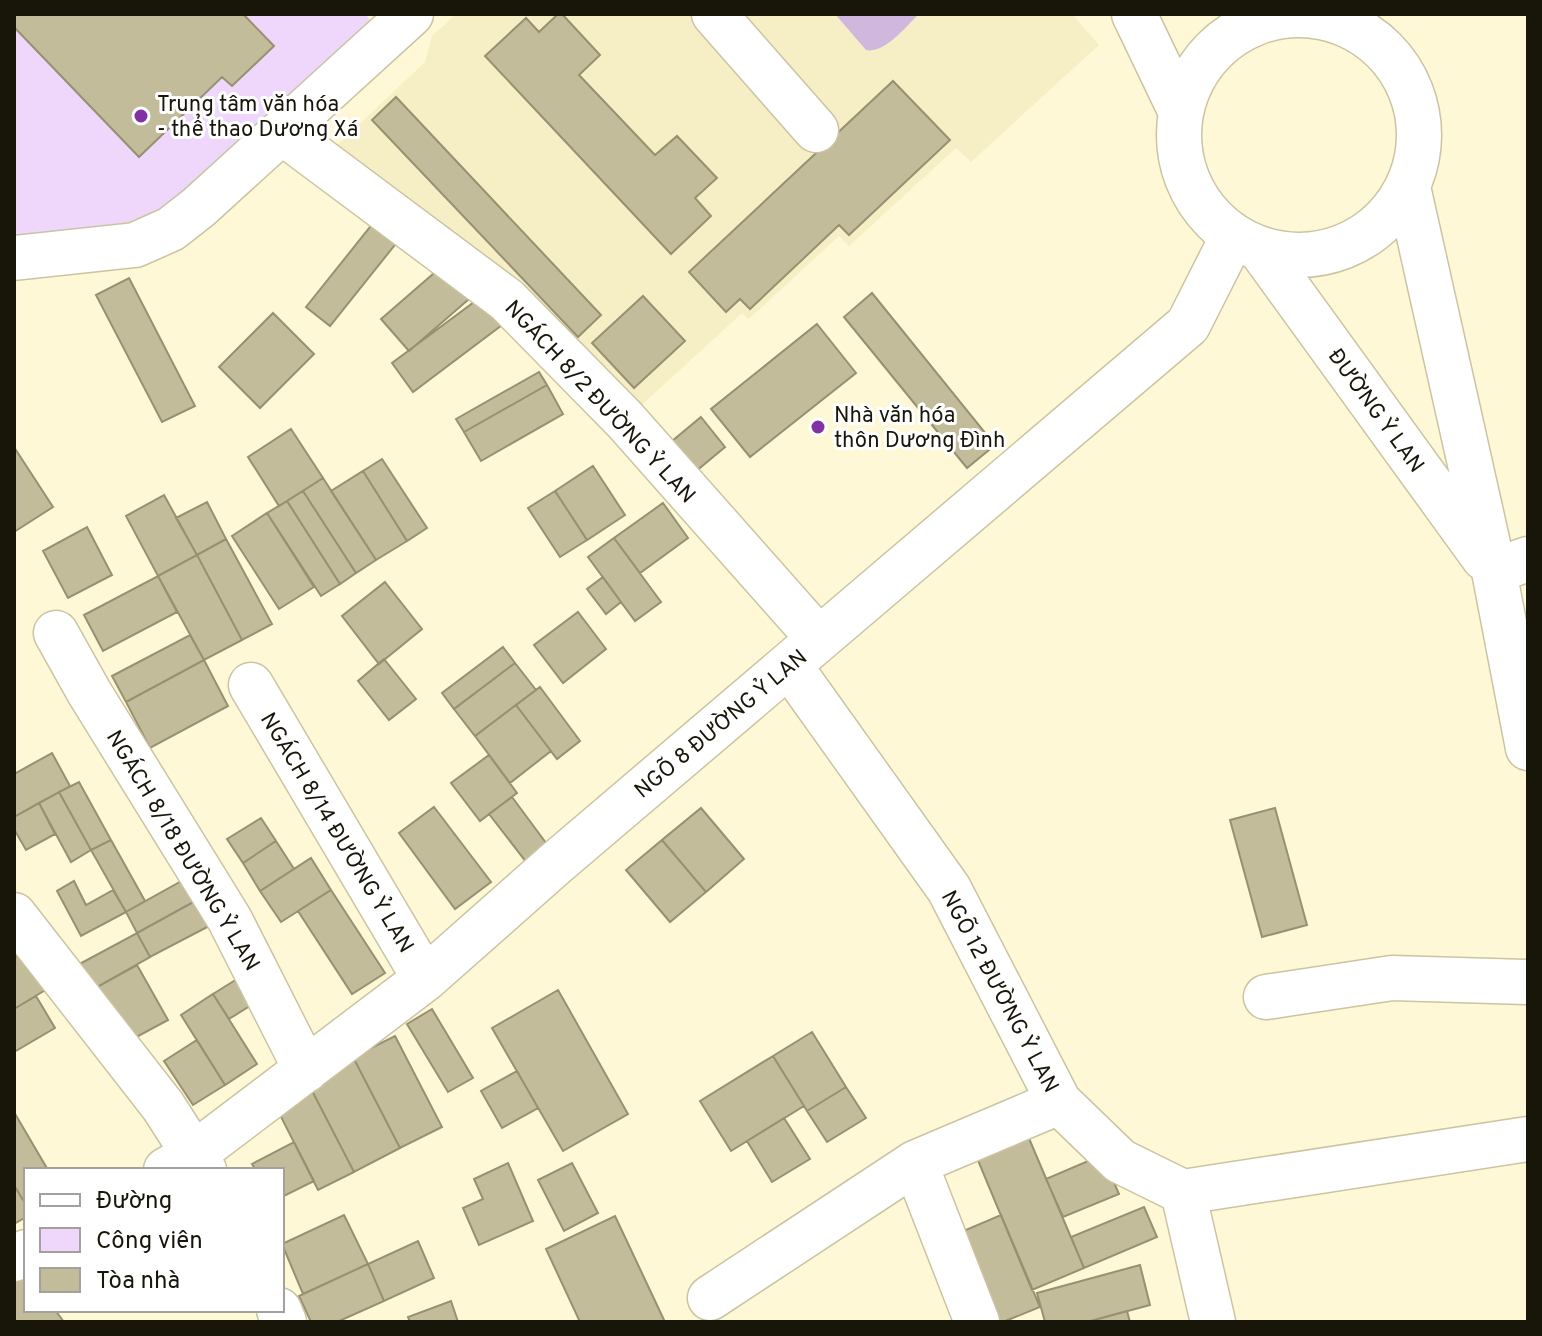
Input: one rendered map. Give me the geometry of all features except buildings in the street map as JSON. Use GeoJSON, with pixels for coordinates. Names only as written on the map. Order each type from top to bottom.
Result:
{"type":"FeatureCollection","features":[{"type":"Feature","properties":{"kind":"street"},"geometry":{"type":"LineString","coordinates":[[14,258],[135,245],[171,229],[411,14]]}},
{"type":"Feature","properties":{"kind":"street"},"geometry":{"type":"LineString","coordinates":[[714,14],[816,130]]}},
{"type":"Feature","properties":{"kind":"street"},"geometry":{"type":"LineString","coordinates":[[1134,14],[1180,110]]}},
{"type":"Feature","properties":{"kind":"street"},"geometry":{"type":"LineString","coordinates":[[1309,14],[1338,20],[1364,33],[1386,51],[1404,74],[1415,101],[1419,130],[1417,159],[1408,187],[1392,212],[1371,231],[1345,246],[1317,254],[1289,257],[1246,243],[1211,218],[1194,195],[1182,168],[1178,139],[1180,110],[1190,83],[1205,58],[1226,38],[1252,24],[1280,16],[1309,14]]}},
{"type":"Feature","properties":{"kind":"street","name":"NGÁCH 8/2 ĐƯỜNG Ỷ LAN"},"geometry":{"type":"LineString","coordinates":[[282,132],[507,300],[625,420],[804,652]]}},
{"type":"Feature","properties":{"kind":"street","name":"ĐƯỜNG Ỷ LAN"},"geometry":{"type":"LineString","coordinates":[[1408,187],[1511,565],[1528,748]]}},
{"type":"Feature","properties":{"kind":"street","name":"ĐƯỜNG Ỷ LAN"},"geometry":{"type":"LineString","coordinates":[[1246,243],[1511,565]]}},
{"type":"Feature","properties":{"kind":"street","name":"NGÕ 8 ĐƯỜNG Ỷ LAN"},"geometry":{"type":"LineString","coordinates":[[188,1165],[425,979],[555,864],[1188,325],[1246,243]]}},
{"type":"Feature","properties":{"kind":"street","name":"NGÁCH 8/18 ĐƯỜNG Ỷ LAN"},"geometry":{"type":"LineString","coordinates":[[56,633],[230,920],[306,1070]]}},
{"type":"Feature","properties":{"kind":"street","name":"NGÕ 12 ĐƯỜNG Ỷ LAN"},"geometry":{"type":"LineString","coordinates":[[804,652],[949,889],[1059,1102],[1120,1161],[1183,1192]]}},
{"type":"Feature","properties":{"kind":"street","name":"NGÁCH 8/14 ĐƯỜNG Ỷ LAN"},"geometry":{"type":"LineString","coordinates":[[251,685],[425,979]]}},
{"type":"Feature","properties":{"kind":"street"},"geometry":{"type":"LineString","coordinates":[[14,915],[163,1106],[188,1165]]}},
{"type":"Feature","properties":{"kind":"street"},"geometry":{"type":"LineString","coordinates":[[1266,997],[1392,978],[1528,982]]}},
{"type":"Feature","properties":{"kind":"street"},"geometry":{"type":"LineString","coordinates":[[710,1298],[915,1163],[1059,1102]]}},
{"type":"Feature","properties":{"kind":"street"},"geometry":{"type":"LineString","coordinates":[[1213,1322],[1183,1192],[1528,1139]]}},
{"type":"Feature","properties":{"kind":"street"},"geometry":{"type":"LineString","coordinates":[[915,1163],[977,1322]]}},
{"type":"Feature","properties":{"kind":"shaded area"},"geometry":{"type":"Polygon","coordinates":[[[456,14],[1072,14],[1099,45],[971,162],[956,148],[849,246],[839,236],[749,319],[742,313],[634,412],[332,150],[425,62],[432,36],[456,14]]]}},
{"type":"Feature","properties":{"kind":"shaded area"},"geometry":{"type":"Polygon","coordinates":[[[835,14],[919,14],[895,38],[880,48],[866,50],[835,14]]]}},
{"type":"Feature","properties":{"kind":"green space","name":"Trung tâm văn hóa - thể thao Dương Xá"},"geometry":{"type":"Polygon","coordinates":[[[14,14],[365,14],[370,20],[165,213],[122,224],[14,235],[14,14]]]}},
{"type":"Feature","properties":{"kind":"place","name":"Trung tâm văn hóa - thể thao Dương Xá"},"geometry":{"type":"Point","coordinates":[141,116]}},
{"type":"Feature","properties":{"kind":"place","name":"Nhà văn hóa thôn Dương Đình"},"geometry":{"type":"Point","coordinates":[818,427]}}]}
